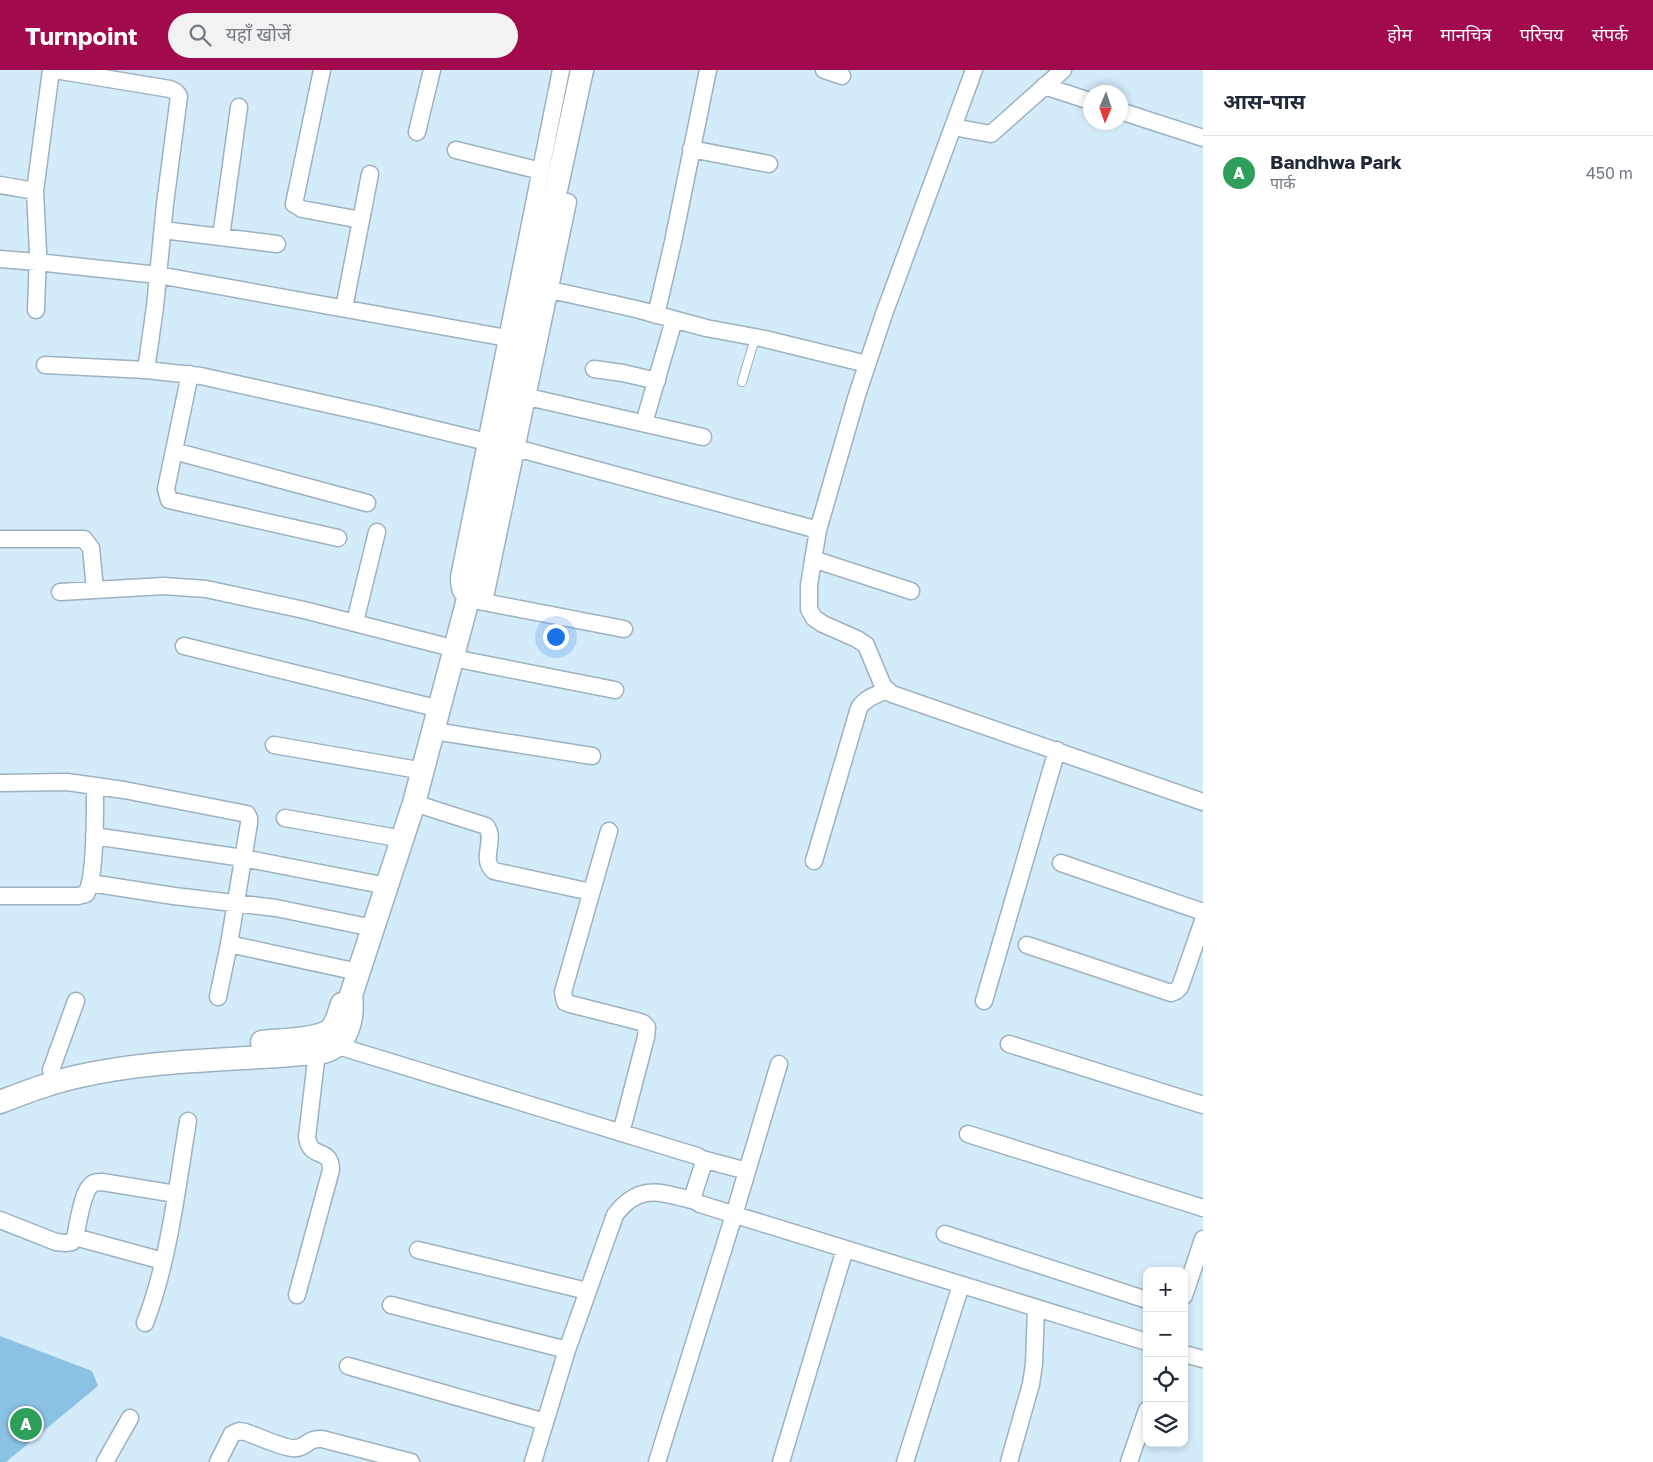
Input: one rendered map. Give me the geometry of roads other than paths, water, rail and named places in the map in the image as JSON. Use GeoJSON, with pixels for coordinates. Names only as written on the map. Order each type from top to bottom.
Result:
{"type":"FeatureCollection","features":[{"type":"Feature","properties":{"kind":"street"},"geometry":{"type":"LineString","coordinates":[[36,310],[35,191],[53,70],[170,89],[176,92],[179,96],[146,370]]}},
{"type":"Feature","properties":{"kind":"street"},"geometry":{"type":"LineString","coordinates":[[322,70],[294,204],[302,209],[361,220]]}},
{"type":"Feature","properties":{"kind":"street"},"geometry":{"type":"LineString","coordinates":[[417,132],[432,70]]}},
{"type":"Feature","properties":{"kind":"street"},"geometry":{"type":"LineString","coordinates":[[561,70],[506,338],[459,577],[459,586],[462,594],[476,601],[624,629]]}},
{"type":"Feature","properties":{"kind":"street"},"geometry":{"type":"LineString","coordinates":[[476,601],[476,569],[582,70]]}},
{"type":"Feature","properties":{"kind":"street"},"geometry":{"type":"LineString","coordinates":[[656,315],[708,70]]}},
{"type":"Feature","properties":{"kind":"street"},"geometry":{"type":"LineString","coordinates":[[824,70],[842,76]]}},
{"type":"Feature","properties":{"kind":"street"},"geometry":{"type":"LineString","coordinates":[[974,70],[867,364],[842,442],[818,530],[809,585],[809,609],[814,618],[823,624],[857,638],[866,645],[887,690],[892,694],[1203,802]]}},
{"type":"Feature","properties":{"kind":"street"},"geometry":{"type":"LineString","coordinates":[[953,127],[991,134],[1063,70]]}},
{"type":"Feature","properties":{"kind":"street"},"geometry":{"type":"LineString","coordinates":[[1044,86],[1083,99]]}},
{"type":"Feature","properties":{"kind":"street"},"geometry":{"type":"LineString","coordinates":[[221,237],[239,107]]}},
{"type":"Feature","properties":{"kind":"street"},"geometry":{"type":"LineString","coordinates":[[1128,114],[1203,138]]}},
{"type":"Feature","properties":{"kind":"street"},"geometry":{"type":"LineString","coordinates":[[691,149],[770,164]]}},
{"type":"Feature","properties":{"kind":"street"},"geometry":{"type":"LineString","coordinates":[[456,150],[541,170]]}},
{"type":"Feature","properties":{"kind":"street"},"geometry":{"type":"LineString","coordinates":[[344,308],[370,174]]}},
{"type":"Feature","properties":{"kind":"street"},"geometry":{"type":"LineString","coordinates":[[0,185],[35,191]]}},
{"type":"Feature","properties":{"kind":"street"},"geometry":{"type":"LineString","coordinates":[[0,1102],[57,1082],[106,1071],[324,1044],[343,1040],[352,1010],[351,995],[424,771],[455,653],[476,601],[528,397],[568,202]]}},
{"type":"Feature","properties":{"kind":"street"},"geometry":{"type":"LineString","coordinates":[[163,230],[276,244]]}},
{"type":"Feature","properties":{"kind":"street"},"geometry":{"type":"LineString","coordinates":[[0,259],[158,276],[506,338]]}},
{"type":"Feature","properties":{"kind":"street"},"geometry":{"type":"LineString","coordinates":[[551,290],[706,328],[867,364]]}},
{"type":"Feature","properties":{"kind":"street"},"geometry":{"type":"LineString","coordinates":[[644,423],[674,320]]}},
{"type":"Feature","properties":{"kind":"street"},"geometry":{"type":"LineString","coordinates":[[45,365],[190,374],[239,383],[487,442]]}},
{"type":"Feature","properties":{"kind":"street"},"geometry":{"type":"LineString","coordinates":[[594,368],[657,381]]}},
{"type":"Feature","properties":{"kind":"street"},"geometry":{"type":"LineString","coordinates":[[190,374],[166,489],[169,500],[338,538]]}},
{"type":"Feature","properties":{"kind":"street"},"geometry":{"type":"LineString","coordinates":[[528,397],[703,437]]}},
{"type":"Feature","properties":{"kind":"street"},"geometry":{"type":"LineString","coordinates":[[516,448],[818,530]]}},
{"type":"Feature","properties":{"kind":"street"},"geometry":{"type":"LineString","coordinates":[[174,450],[367,503]]}},
{"type":"Feature","properties":{"kind":"street"},"geometry":{"type":"LineString","coordinates":[[355,622],[377,532]]}},
{"type":"Feature","properties":{"kind":"street"},"geometry":{"type":"LineString","coordinates":[[0,539],[84,539],[91,548],[95,589]]}},
{"type":"Feature","properties":{"kind":"street"},"geometry":{"type":"LineString","coordinates":[[813,559],[911,591]]}},
{"type":"Feature","properties":{"kind":"street"},"geometry":{"type":"LineString","coordinates":[[60,592],[164,586],[188,587],[233,594],[355,622],[455,653],[615,690]]}},
{"type":"Feature","properties":{"kind":"street"},"geometry":{"type":"LineString","coordinates":[[184,646],[440,709]]}},
{"type":"Feature","properties":{"kind":"street"},"geometry":{"type":"LineString","coordinates":[[814,861],[859,708],[862,702],[868,698],[887,690]]}},
{"type":"Feature","properties":{"kind":"street"},"geometry":{"type":"LineString","coordinates":[[434,731],[592,756]]}},
{"type":"Feature","properties":{"kind":"street"},"geometry":{"type":"LineString","coordinates":[[274,745],[424,771]]}},
{"type":"Feature","properties":{"kind":"street"},"geometry":{"type":"LineString","coordinates":[[984,1001],[1057,750]]}},
{"type":"Feature","properties":{"kind":"street"},"geometry":{"type":"LineString","coordinates":[[0,783],[55,781],[95,786],[246,814],[249,818],[249,823],[229,944],[218,997]]}},
{"type":"Feature","properties":{"kind":"street"},"geometry":{"type":"LineString","coordinates":[[0,896],[78,896],[86,894],[90,883],[94,836],[95,786]]}},
{"type":"Feature","properties":{"kind":"street"},"geometry":{"type":"LineString","coordinates":[[414,803],[486,826],[490,835],[487,863],[494,871],[591,892]]}},
{"type":"Feature","properties":{"kind":"street"},"geometry":{"type":"LineString","coordinates":[[285,818],[403,839]]}},
{"type":"Feature","properties":{"kind":"street"},"geometry":{"type":"LineString","coordinates":[[609,831],[566,980],[563,997],[565,1002],[570,1004],[637,1021],[647,1027],[621,1133]]}},
{"type":"Feature","properties":{"kind":"street"},"geometry":{"type":"LineString","coordinates":[[94,836],[243,858],[387,886]]}},
{"type":"Feature","properties":{"kind":"street"},"geometry":{"type":"LineString","coordinates":[[1061,863],[1203,912]]}},
{"type":"Feature","properties":{"kind":"street"},"geometry":{"type":"LineString","coordinates":[[90,883],[276,908],[372,928]]}},
{"type":"Feature","properties":{"kind":"street"},"geometry":{"type":"LineString","coordinates":[[1027,945],[1171,993],[1180,987],[1203,921]]}},
{"type":"Feature","properties":{"kind":"street"},"geometry":{"type":"LineString","coordinates":[[229,944],[358,972]]}},
{"type":"Feature","properties":{"kind":"street"},"geometry":{"type":"LineString","coordinates":[[52,1070],[76,1001]]}},
{"type":"Feature","properties":{"kind":"street"},"geometry":{"type":"LineString","coordinates":[[297,1295],[332,1170],[328,1157],[312,1150],[308,1145],[306,1137],[324,1044]]}},
{"type":"Feature","properties":{"kind":"street"},"geometry":{"type":"LineString","coordinates":[[0,1087],[52,1070],[130,1055],[324,1044],[747,1171]]}},
{"type":"Feature","properties":{"kind":"street"},"geometry":{"type":"LineString","coordinates":[[1009,1044],[1203,1105]]}},
{"type":"Feature","properties":{"kind":"street"},"geometry":{"type":"LineString","coordinates":[[657,1462],[779,1064]]}},
{"type":"Feature","properties":{"kind":"street"},"geometry":{"type":"LineString","coordinates":[[145,1323],[163,1261],[188,1121]]}},
{"type":"Feature","properties":{"kind":"street"},"geometry":{"type":"LineString","coordinates":[[968,1134],[1203,1208]]}},
{"type":"Feature","properties":{"kind":"street"},"geometry":{"type":"LineString","coordinates":[[702,1159],[703,1165],[696,1188],[700,1204],[738,1202],[845,1249],[1143,1341]]}},
{"type":"Feature","properties":{"kind":"street"},"geometry":{"type":"LineString","coordinates":[[0,1220],[65,1244],[72,1242],[75,1238],[85,1193],[94,1182],[176,1194]]}},
{"type":"Feature","properties":{"kind":"street"},"geometry":{"type":"LineString","coordinates":[[532,1462],[567,1350],[615,1215],[623,1204],[642,1194],[696,1188]]}},
{"type":"Feature","properties":{"kind":"street"},"geometry":{"type":"LineString","coordinates":[[945,1234],[1143,1299]]}},
{"type":"Feature","properties":{"kind":"street"},"geometry":{"type":"LineString","coordinates":[[75,1238],[163,1261]]}},
{"type":"Feature","properties":{"kind":"street"},"geometry":{"type":"LineString","coordinates":[[1188,1284],[1203,1239]]}},
{"type":"Feature","properties":{"kind":"street"},"geometry":{"type":"LineString","coordinates":[[781,1462],[845,1249]]}},
{"type":"Feature","properties":{"kind":"street"},"geometry":{"type":"LineString","coordinates":[[418,1250],[587,1291]]}},
{"type":"Feature","properties":{"kind":"street"},"geometry":{"type":"LineString","coordinates":[[905,1462],[961,1285]]}},
{"type":"Feature","properties":{"kind":"street"},"geometry":{"type":"LineString","coordinates":[[390,1305],[567,1350]]}},
{"type":"Feature","properties":{"kind":"street"},"geometry":{"type":"LineString","coordinates":[[1009,1462],[1034,1364],[1036,1308]]}},
{"type":"Feature","properties":{"kind":"street"},"geometry":{"type":"LineString","coordinates":[[1188,1355],[1203,1360]]}},
{"type":"Feature","properties":{"kind":"street"},"geometry":{"type":"LineString","coordinates":[[348,1366],[544,1422]]}},
{"type":"Feature","properties":{"kind":"street"},"geometry":{"type":"LineString","coordinates":[[105,1462],[130,1418]]}},
{"type":"Feature","properties":{"kind":"street"},"geometry":{"type":"LineString","coordinates":[[1129,1462],[1143,1422]]}},
{"type":"Feature","properties":{"kind":"street"},"geometry":{"type":"LineString","coordinates":[[218,1462],[232,1434],[239,1431],[291,1448],[303,1446],[309,1440],[315,1438],[411,1462]]}},
{"type":"Feature","properties":{"kind":"lane"},"geometry":{"type":"LineString","coordinates":[[742,382],[755,338]]}},
{"type":"Feature","properties":{"kind":"place","name":"Bandhwa Park"},"geometry":{"type":"Point","coordinates":[26,1424]}}]}
